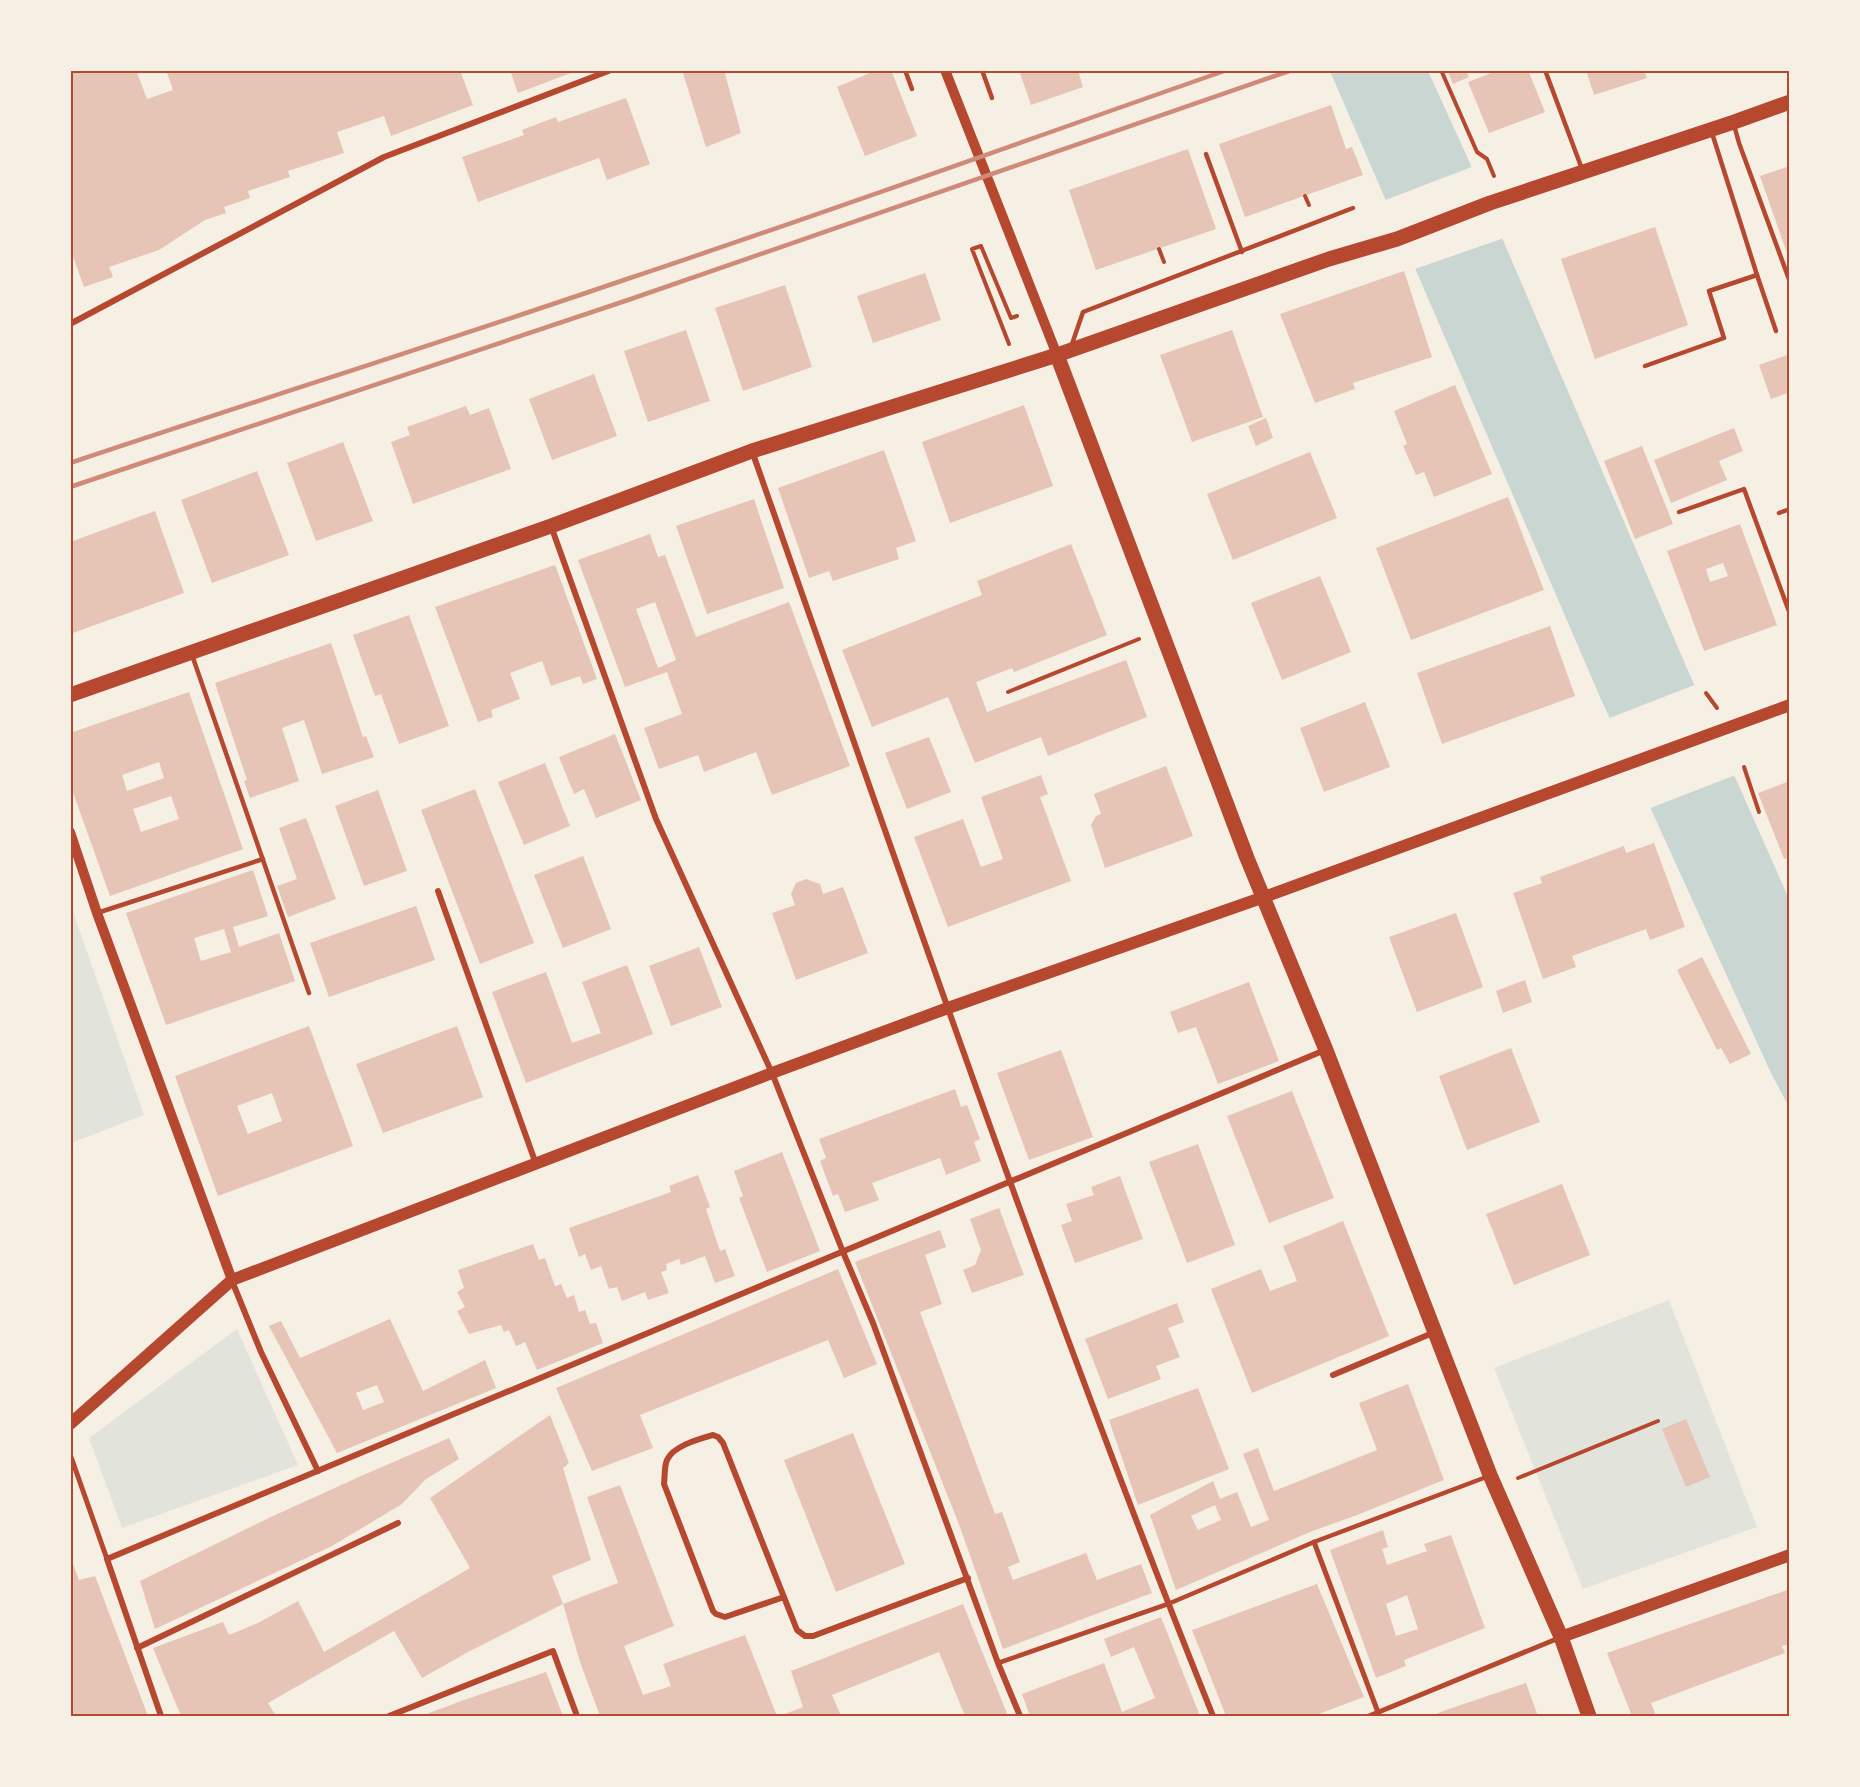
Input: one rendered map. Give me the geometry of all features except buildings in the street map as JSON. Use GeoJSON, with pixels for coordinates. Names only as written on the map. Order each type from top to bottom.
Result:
{"type":"FeatureCollection","features":[{"type":"Feature","properties":{"kind":"main road"},"geometry":{"type":"LineString","coordinates":[[70,695],[551,526],[752,451],[1064,352],[1329,259],[1397,239],[1496,201],[1790,102]]}},
{"type":"Feature","properties":{"kind":"main road"},"geometry":{"type":"LineString","coordinates":[[1064,352],[1162,630],[1247,858],[1326,1050],[1493,1481],[1561,1637],[1589,1716]]}},
{"type":"Feature","properties":{"kind":"main road"},"geometry":{"type":"LineString","coordinates":[[70,1424],[232,1280],[772,1072],[1264,897],[1790,705]]}},
{"type":"Feature","properties":{"kind":"main road"},"geometry":{"type":"LineString","coordinates":[[1561,1637],[1790,1555]]}},
{"type":"Feature","properties":{"kind":"street"},"geometry":{"type":"LineString","coordinates":[[70,324],[384,157],[611,70]]}},
{"type":"Feature","properties":{"kind":"street"},"geometry":{"type":"LineString","coordinates":[[945,70],[1064,352]]}},
{"type":"Feature","properties":{"kind":"street"},"geometry":{"type":"LineString","coordinates":[[752,451],[1010,1182],[1168,1604],[1213,1716]]}},
{"type":"Feature","properties":{"kind":"street"},"geometry":{"type":"LineString","coordinates":[[551,526],[656,819],[772,1072],[873,1323],[998,1663],[1020,1716]]}},
{"type":"Feature","properties":{"kind":"street"},"geometry":{"type":"LineString","coordinates":[[70,832],[97,913],[232,1280],[261,1352],[318,1471]]}},
{"type":"Feature","properties":{"kind":"street"},"geometry":{"type":"LineString","coordinates":[[438,891],[536,1164]]}},
{"type":"Feature","properties":{"kind":"street"},"geometry":{"type":"LineString","coordinates":[[106,1559],[1326,1050]]}},
{"type":"Feature","properties":{"kind":"street"},"geometry":{"type":"LineString","coordinates":[[1333,1375],[1436,1332]]}},
{"type":"Feature","properties":{"kind":"street"},"geometry":{"type":"LineString","coordinates":[[784,1597],[725,1617],[713,1611],[664,1484],[666,1462],[670,1455],[678,1449],[713,1435],[723,1443],[784,1597],[797,1630],[805,1636],[813,1636],[968,1578]]}},
{"type":"Feature","properties":{"kind":"street"},"geometry":{"type":"LineString","coordinates":[[70,1454],[161,1716]]}},
{"type":"Feature","properties":{"kind":"street"},"geometry":{"type":"LineString","coordinates":[[137,1648],[398,1523]]}},
{"type":"Feature","properties":{"kind":"street"},"geometry":{"type":"LineString","coordinates":[[1314,1542],[1379,1715]]}},
{"type":"Feature","properties":{"kind":"street"},"geometry":{"type":"LineString","coordinates":[[1369,1716],[1379,1715],[1561,1637]]}},
{"type":"Feature","properties":{"kind":"street"},"geometry":{"type":"LineString","coordinates":[[389,1716],[553,1651],[576,1716]]}},
{"type":"Feature","properties":{"kind":"lane"},"geometry":{"type":"LineString","coordinates":[[905,70],[912,89]]}},
{"type":"Feature","properties":{"kind":"lane"},"geometry":{"type":"LineString","coordinates":[[982,70],[992,98]]}},
{"type":"Feature","properties":{"kind":"lane"},"geometry":{"type":"LineString","coordinates":[[1545,70],[1583,173]]}},
{"type":"Feature","properties":{"kind":"lane"},"geometry":{"type":"LineString","coordinates":[[1734,122],[1739,143],[1790,282]]}},
{"type":"Feature","properties":{"kind":"lane"},"geometry":{"type":"LineString","coordinates":[[1711,130],[1776,331]]}},
{"type":"Feature","properties":{"kind":"lane"},"geometry":{"type":"LineString","coordinates":[[1206,154],[1242,252]]}},
{"type":"Feature","properties":{"kind":"lane"},"geometry":{"type":"LineString","coordinates":[[1064,352],[1083,312],[1353,208]]}},
{"type":"Feature","properties":{"kind":"lane"},"geometry":{"type":"LineString","coordinates":[[1645,366],[1724,338],[1709,291],[1757,275]]}},
{"type":"Feature","properties":{"kind":"lane"},"geometry":{"type":"LineString","coordinates":[[1679,512],[1744,489],[1790,614]]}},
{"type":"Feature","properties":{"kind":"lane"},"geometry":{"type":"LineString","coordinates":[[1779,513],[1790,509]]}},
{"type":"Feature","properties":{"kind":"lane"},"geometry":{"type":"LineString","coordinates":[[191,653],[309,993]]}},
{"type":"Feature","properties":{"kind":"lane"},"geometry":{"type":"LineString","coordinates":[[97,913],[263,859]]}},
{"type":"Feature","properties":{"kind":"lane"},"geometry":{"type":"LineString","coordinates":[[998,1663],[1168,1604],[1314,1542],[1493,1481]]}},
{"type":"Feature","properties":{"kind":"path"},"geometry":{"type":"LineString","coordinates":[[1441,70],[1477,152],[1487,159],[1496,201]]}},
{"type":"Feature","properties":{"kind":"path"},"geometry":{"type":"LineString","coordinates":[[1008,692],[1162,630]]}},
{"type":"Feature","properties":{"kind":"path"},"geometry":{"type":"LineString","coordinates":[[1744,767],[1760,812]]}},
{"type":"Feature","properties":{"kind":"path"},"geometry":{"type":"LineString","coordinates":[[1493,1481],[1658,1421]]}},
{"type":"Feature","properties":{"kind":"shaded area"},"geometry":{"type":"Polygon","coordinates":[[[1330,71],[1428,71],[1469,161],[1686,666],[1789,899],[1789,1107],[1771,1073],[1600,697],[1330,71]]]}},
{"type":"Feature","properties":{"kind":"shaded area"},"geometry":{"type":"Polygon","coordinates":[[[70,903],[144,1115],[71,1143],[70,1143],[70,903]]]}},
{"type":"Feature","properties":{"kind":"shaded area"},"geometry":{"type":"Polygon","coordinates":[[[1669,1300],[1757,1527],[1583,1589],[1494,1368],[1669,1300]]]}},
{"type":"Feature","properties":{"kind":"shaded area"},"geometry":{"type":"Polygon","coordinates":[[[237,1329],[298,1465],[122,1528],[89,1438],[237,1329]]]}},
{"type":"Feature","properties":{"kind":"pier"},"geometry":{"type":"Polygon","coordinates":[[[1474,166],[1504,238],[1412,270],[1383,201],[1474,166]]]}},
{"type":"Feature","properties":{"kind":"pier"},"geometry":{"type":"Polygon","coordinates":[[[1697,684],[1738,774],[1648,809],[1607,719],[1697,684]]]}},
{"type":"Feature","properties":{"kind":"railway"},"geometry":{"type":"LineString","coordinates":[[70,463],[700,255],[1227,70]]}},
{"type":"Feature","properties":{"kind":"railway"},"geometry":{"type":"LineString","coordinates":[[70,487],[628,300],[1292,70]]}}]}
